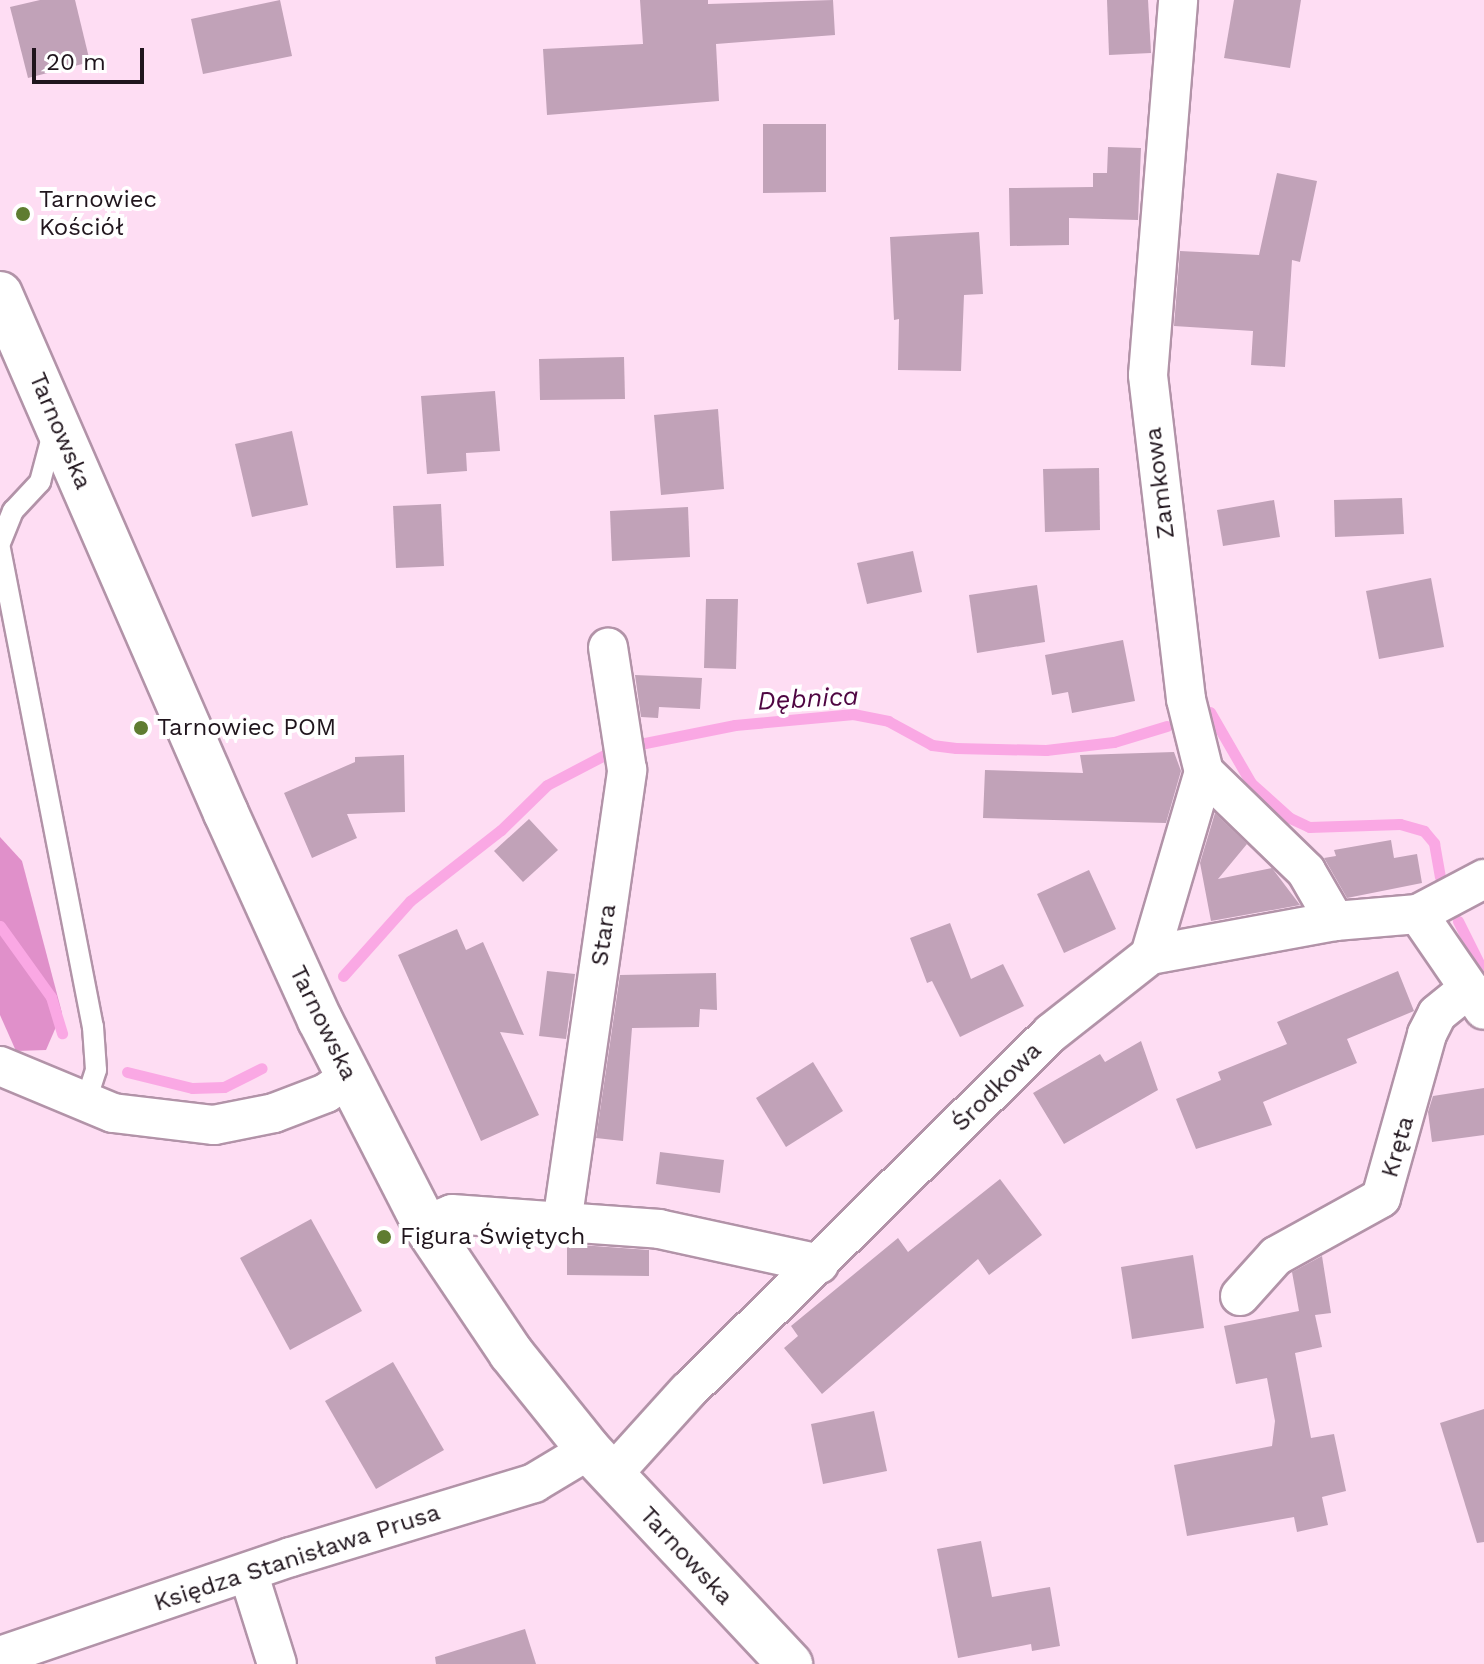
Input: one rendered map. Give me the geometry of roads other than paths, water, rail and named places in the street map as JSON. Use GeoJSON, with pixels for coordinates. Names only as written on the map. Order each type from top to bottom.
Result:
{"type":"FeatureCollection","features":[{"type":"Feature","properties":{"kind":"main road","name":"Tarnowska"},"geometry":{"type":"LineString","coordinates":[[0,294],[226,813],[349,1077],[425,1225],[511,1353],[600,1462],[790,1664]]}},
{"type":"Feature","properties":{"kind":"street","name":"Zamkowa"},"geometry":{"type":"LineString","coordinates":[[1178,0],[1148,375],[1186,699],[1204,772]]}},
{"type":"Feature","properties":{"kind":"street","name":"Stara"},"geometry":{"type":"LineString","coordinates":[[562,1223],[627,770],[608,647]]}},
{"type":"Feature","properties":{"kind":"street"},"geometry":{"type":"LineString","coordinates":[[1150,955],[1204,772],[1306,871],[1335,921]]}},
{"type":"Feature","properties":{"kind":"street","name":"Środkowa"},"geometry":{"type":"LineString","coordinates":[[600,1462],[688,1391],[1051,1033],[1150,955],[1335,921],[1418,914],[1484,879]]}},
{"type":"Feature","properties":{"kind":"street"},"geometry":{"type":"LineString","coordinates":[[1418,914],[1476,999]]}},
{"type":"Feature","properties":{"kind":"street","name":"Kręta"},"geometry":{"type":"LineString","coordinates":[[1240,1296],[1276,1256],[1381,1198],[1393,1170],[1427,1034],[1437,1014],[1476,999]]}},
{"type":"Feature","properties":{"kind":"street"},"geometry":{"type":"LineString","coordinates":[[0,1066],[113,1113],[214,1125],[274,1113],[326,1093],[349,1077]]}},
{"type":"Feature","properties":{"kind":"street"},"geometry":{"type":"LineString","coordinates":[[425,1225],[452,1214],[659,1229],[819,1264]]}},
{"type":"Feature","properties":{"kind":"street","name":"Księdza Stanisława Prusa"},"geometry":{"type":"LineString","coordinates":[[0,1656],[248,1572],[600,1462]]}},
{"type":"Feature","properties":{"kind":"street"},"geometry":{"type":"LineString","coordinates":[[248,1572],[277,1664]]}},
{"type":"Feature","properties":{"kind":"lane"},"geometry":{"type":"LineString","coordinates":[[56,421],[40,482],[13,511],[0,546],[93,1027],[96,1070],[86,1101]]}},
{"type":"Feature","properties":{"kind":"waterway","name":"Dębnica"},"geometry":{"type":"LineString","coordinates":[[1210,712],[1251,783],[1290,818],[1309,827],[1400,824],[1424,831],[1434,843],[1440,876]]}},
{"type":"Feature","properties":{"kind":"waterway","name":"Dębnica"},"geometry":{"type":"LineString","coordinates":[[635,745],[735,725],[853,714],[888,721],[932,745],[956,748],[1046,750],[1114,742],[1167,726]]}},
{"type":"Feature","properties":{"kind":"waterway","name":"Dębnica"},"geometry":{"type":"LineString","coordinates":[[343,976],[410,901],[501,830],[547,785],[610,752]]}},
{"type":"Feature","properties":{"kind":"waterway","name":"Dębnica"},"geometry":{"type":"LineString","coordinates":[[1458,921],[1484,973]]}},
{"type":"Feature","properties":{"kind":"waterway","name":"Dębnica"},"geometry":{"type":"LineString","coordinates":[[0,926],[51,997],[62,1033]]}},
{"type":"Feature","properties":{"kind":"waterway","name":"Dębnica"},"geometry":{"type":"LineString","coordinates":[[127,1072],[192,1088],[224,1087],[262,1068]]}},
{"type":"Feature","properties":{"kind":"place","name":"Tarnowiec Kościół"},"geometry":{"type":"Point","coordinates":[23,214]}},
{"type":"Feature","properties":{"kind":"place","name":"Tarnowiec POM"},"geometry":{"type":"Point","coordinates":[141,728]}},
{"type":"Feature","properties":{"kind":"place","name":"Figura Świętych"},"geometry":{"type":"Point","coordinates":[384,1237]}}]}
